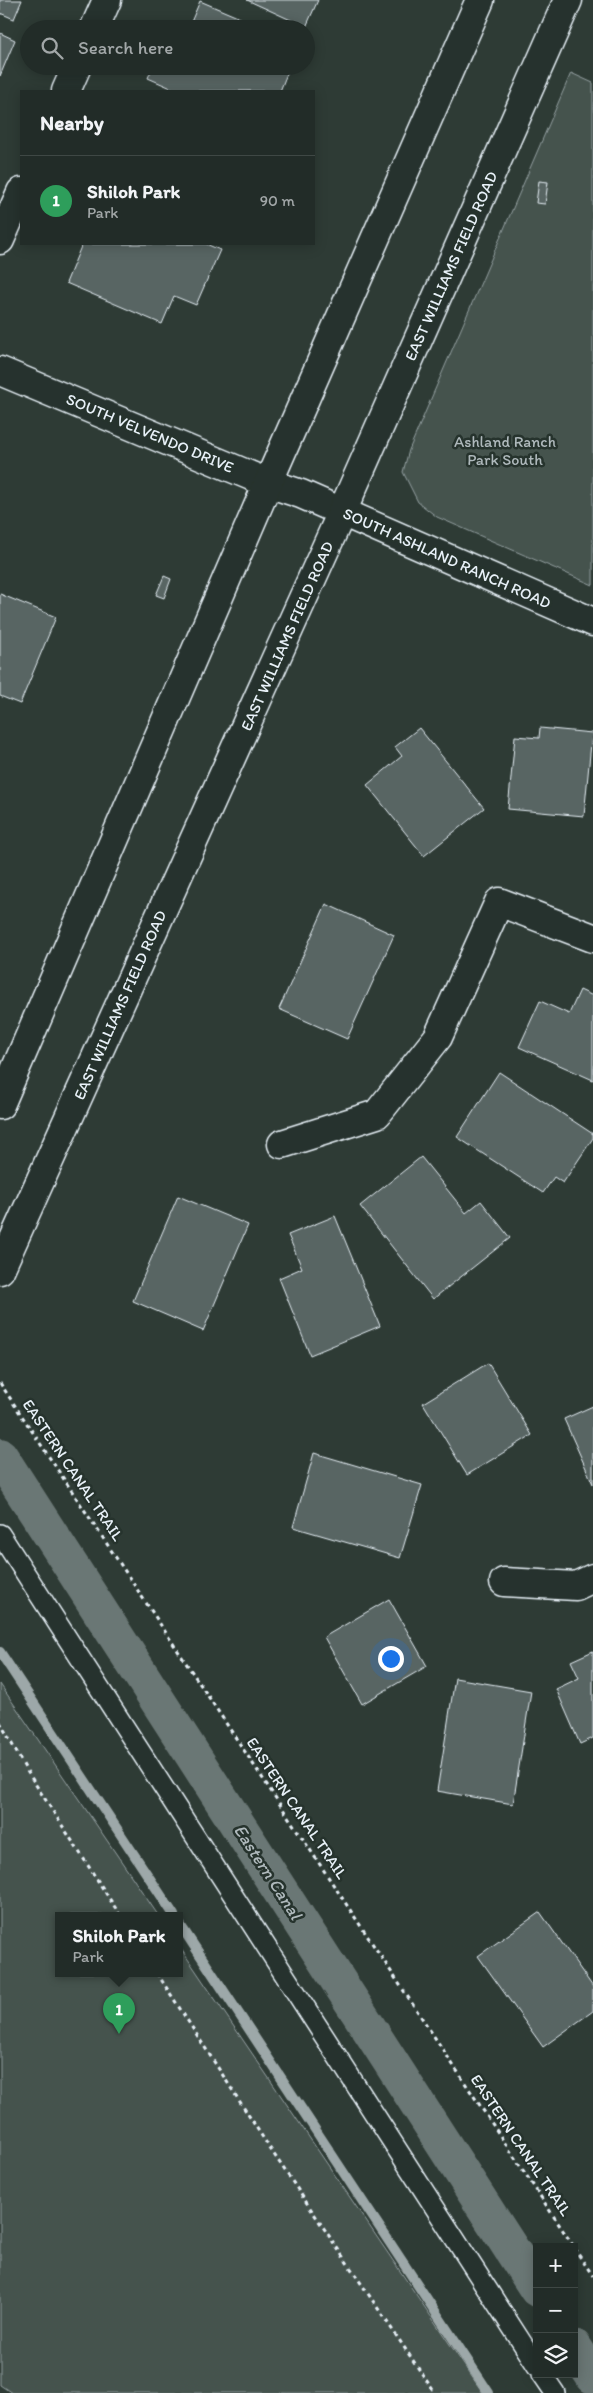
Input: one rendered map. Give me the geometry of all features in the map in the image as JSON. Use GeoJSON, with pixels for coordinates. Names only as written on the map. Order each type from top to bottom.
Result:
{"type":"FeatureCollection","features":[{"type":"Feature","properties":{"kind":"main road"},"geometry":{"type":"LineString","coordinates":[[98,20],[107,0]]}},
{"type":"Feature","properties":{"kind":"main road"},"geometry":{"type":"LineString","coordinates":[[0,1105],[268,483],[480,0]]}},
{"type":"Feature","properties":{"kind":"main road","name":"EAST WILLIAMS FIELD ROAD"},"geometry":{"type":"LineString","coordinates":[[0,1270],[342,512],[568,0]]}},
{"type":"Feature","properties":{"kind":"main road"},"geometry":{"type":"LineString","coordinates":[[66,90],[73,75]]}},
{"type":"Feature","properties":{"kind":"main road"},"geometry":{"type":"LineString","coordinates":[[0,240],[20,194]]}},
{"type":"Feature","properties":{"kind":"main road","name":"SOUTH VELVENDO DRIVE"},"geometry":{"type":"LineString","coordinates":[[0,370],[268,483],[301,494]]}},
{"type":"Feature","properties":{"kind":"main road","name":"SOUTH ASHLAND RANCH ROAD"},"geometry":{"type":"LineString","coordinates":[[301,494],[593,622]]}},
{"type":"Feature","properties":{"kind":"main road"},"geometry":{"type":"LineString","coordinates":[[282,1144],[377,1114],[438,1037],[499,902],[593,938]]}},
{"type":"Feature","properties":{"kind":"main road"},"geometry":{"type":"LineString","coordinates":[[504,1582],[576,1586],[593,1578]]}},
{"type":"Feature","properties":{"kind":"lane"},"geometry":{"type":"LineString","coordinates":[[0,1534],[533,2360]]}},
{"type":"Feature","properties":{"kind":"lane"},"geometry":{"type":"LineString","coordinates":[[545,2378],[555,2393]]}},
{"type":"Feature","properties":{"kind":"path","name":"EASTERN CANAL TRAIL"},"geometry":{"type":"LineString","coordinates":[[0,1383],[571,2243]]}},
{"type":"Feature","properties":{"kind":"path"},"geometry":{"type":"LineString","coordinates":[[0,1722],[25,1768],[118,1912]]}},
{"type":"Feature","properties":{"kind":"path"},"geometry":{"type":"LineString","coordinates":[[160,1977],[269,2147],[435,2393]]}},
{"type":"Feature","properties":{"kind":"path","name":"EASTERN CANAL TRAIL"},"geometry":{"type":"LineString","coordinates":[[578,2253],[593,2276]]}},
{"type":"Feature","properties":{"kind":"green space","name":"Ashland Ranch Park South"},"geometry":{"type":"Polygon","coordinates":[[[571,73],[593,83],[593,585],[437,517],[418,502],[403,472],[409,450],[571,73]]]}},
{"type":"Feature","properties":{"kind":"green space"},"geometry":{"type":"Polygon","coordinates":[[[0,1684],[156,1912],[55,1912],[55,1977],[183,1977],[183,1952],[483,2393],[12,2393],[0,2385],[0,1684]]]}},
{"type":"Feature","properties":{"kind":"building"},"geometry":{"type":"Polygon","coordinates":[[[0,0],[22,0],[14,19],[0,13],[0,0]]]}},
{"type":"Feature","properties":{"kind":"building"},"geometry":{"type":"Polygon","coordinates":[[[247,0],[318,0],[309,20],[291,20],[247,0]]]}},
{"type":"Feature","properties":{"kind":"building"},"geometry":{"type":"Polygon","coordinates":[[[200,1],[245,20],[192,20],[200,1]]]}},
{"type":"Feature","properties":{"kind":"building"},"geometry":{"type":"Polygon","coordinates":[[[0,33],[15,40],[0,76],[0,33]]]}},
{"type":"Feature","properties":{"kind":"building"},"geometry":{"type":"Polygon","coordinates":[[[149,75],[286,75],[280,90],[176,90],[148,78],[149,75]]]}},
{"type":"Feature","properties":{"kind":"building"},"geometry":{"type":"Polygon","coordinates":[[[539,181],[548,182],[545,204],[536,203],[539,181]]]}},
{"type":"Feature","properties":{"kind":"building"},"geometry":{"type":"Polygon","coordinates":[[[82,245],[208,245],[220,250],[196,305],[174,296],[162,324],[66,283],[82,245]]]}},
{"type":"Feature","properties":{"kind":"building"},"geometry":{"type":"Polygon","coordinates":[[[164,576],[171,579],[164,598],[156,595],[164,576]]]}},
{"type":"Feature","properties":{"kind":"building"},"geometry":{"type":"Polygon","coordinates":[[[0,594],[56,617],[20,704],[0,696],[0,594]]]}},
{"type":"Feature","properties":{"kind":"building"},"geometry":{"type":"Polygon","coordinates":[[[419,728],[484,808],[424,856],[367,785],[402,756],[395,747],[419,728]]]}},
{"type":"Feature","properties":{"kind":"building"},"geometry":{"type":"Polygon","coordinates":[[[540,728],[592,733],[584,816],[508,809],[515,736],[539,738],[540,728]]]}},
{"type":"Feature","properties":{"kind":"building"},"geometry":{"type":"Polygon","coordinates":[[[326,904],[394,935],[347,1039],[279,1009],[326,904]]]}},
{"type":"Feature","properties":{"kind":"building"},"geometry":{"type":"Polygon","coordinates":[[[580,990],[593,996],[593,1080],[519,1047],[540,1001],[569,1014],[580,990]]]}},
{"type":"Feature","properties":{"kind":"building"},"geometry":{"type":"Polygon","coordinates":[[[499,1072],[593,1134],[593,1138],[563,1183],[554,1177],[543,1193],[457,1137],[499,1072]]]}},
{"type":"Feature","properties":{"kind":"building"},"geometry":{"type":"Polygon","coordinates":[[[421,1157],[466,1213],[481,1201],[510,1238],[433,1299],[360,1206],[421,1157]]]}},
{"type":"Feature","properties":{"kind":"building"},"geometry":{"type":"Polygon","coordinates":[[[178,1196],[248,1225],[203,1331],[133,1301],[178,1196]]]}},
{"type":"Feature","properties":{"kind":"building"},"geometry":{"type":"Polygon","coordinates":[[[335,1216],[380,1326],[310,1355],[279,1278],[302,1268],[288,1235],[335,1216]]]}},
{"type":"Feature","properties":{"kind":"building"},"geometry":{"type":"Polygon","coordinates":[[[488,1363],[532,1435],[467,1475],[423,1403],[488,1363]]]}},
{"type":"Feature","properties":{"kind":"building"},"geometry":{"type":"Polygon","coordinates":[[[593,1406],[593,1484],[564,1419],[593,1406]]]}},
{"type":"Feature","properties":{"kind":"building"},"geometry":{"type":"Polygon","coordinates":[[[314,1453],[422,1485],[400,1558],[293,1527],[314,1453]]]}},
{"type":"Feature","properties":{"kind":"building"},"geometry":{"type":"Polygon","coordinates":[[[389,1599],[427,1666],[362,1704],[324,1637],[389,1599]]]}},
{"type":"Feature","properties":{"kind":"building"},"geometry":{"type":"Polygon","coordinates":[[[593,1651],[593,1738],[580,1744],[556,1689],[579,1678],[571,1661],[593,1651]]]}},
{"type":"Feature","properties":{"kind":"building"},"geometry":{"type":"Polygon","coordinates":[[[455,1678],[531,1691],[513,1804],[437,1791],[455,1678]]]}},
{"type":"Feature","properties":{"kind":"building"},"geometry":{"type":"Polygon","coordinates":[[[540,1912],[593,1987],[593,2011],[543,2047],[478,1956],[540,1912]]]}},
{"type":"Feature","properties":{"kind":"waterway","name":"Eastern Canal"},"geometry":{"type":"LineString","coordinates":[[0,1456],[536,2288]]}},
{"type":"Feature","properties":{"kind":"waterway"},"geometry":{"type":"LineString","coordinates":[[0,1652],[172,1912]]}},
{"type":"Feature","properties":{"kind":"waterway"},"geometry":{"type":"LineString","coordinates":[[183,1929],[489,2393]]}},
{"type":"Feature","properties":{"kind":"waterway","name":"Eastern Canal"},"geometry":{"type":"LineString","coordinates":[[578,2353],[593,2376]]}},
{"type":"Feature","properties":{"kind":"place","name":"Shiloh Park"},"geometry":{"type":"Point","coordinates":[119,2034]}}]}
